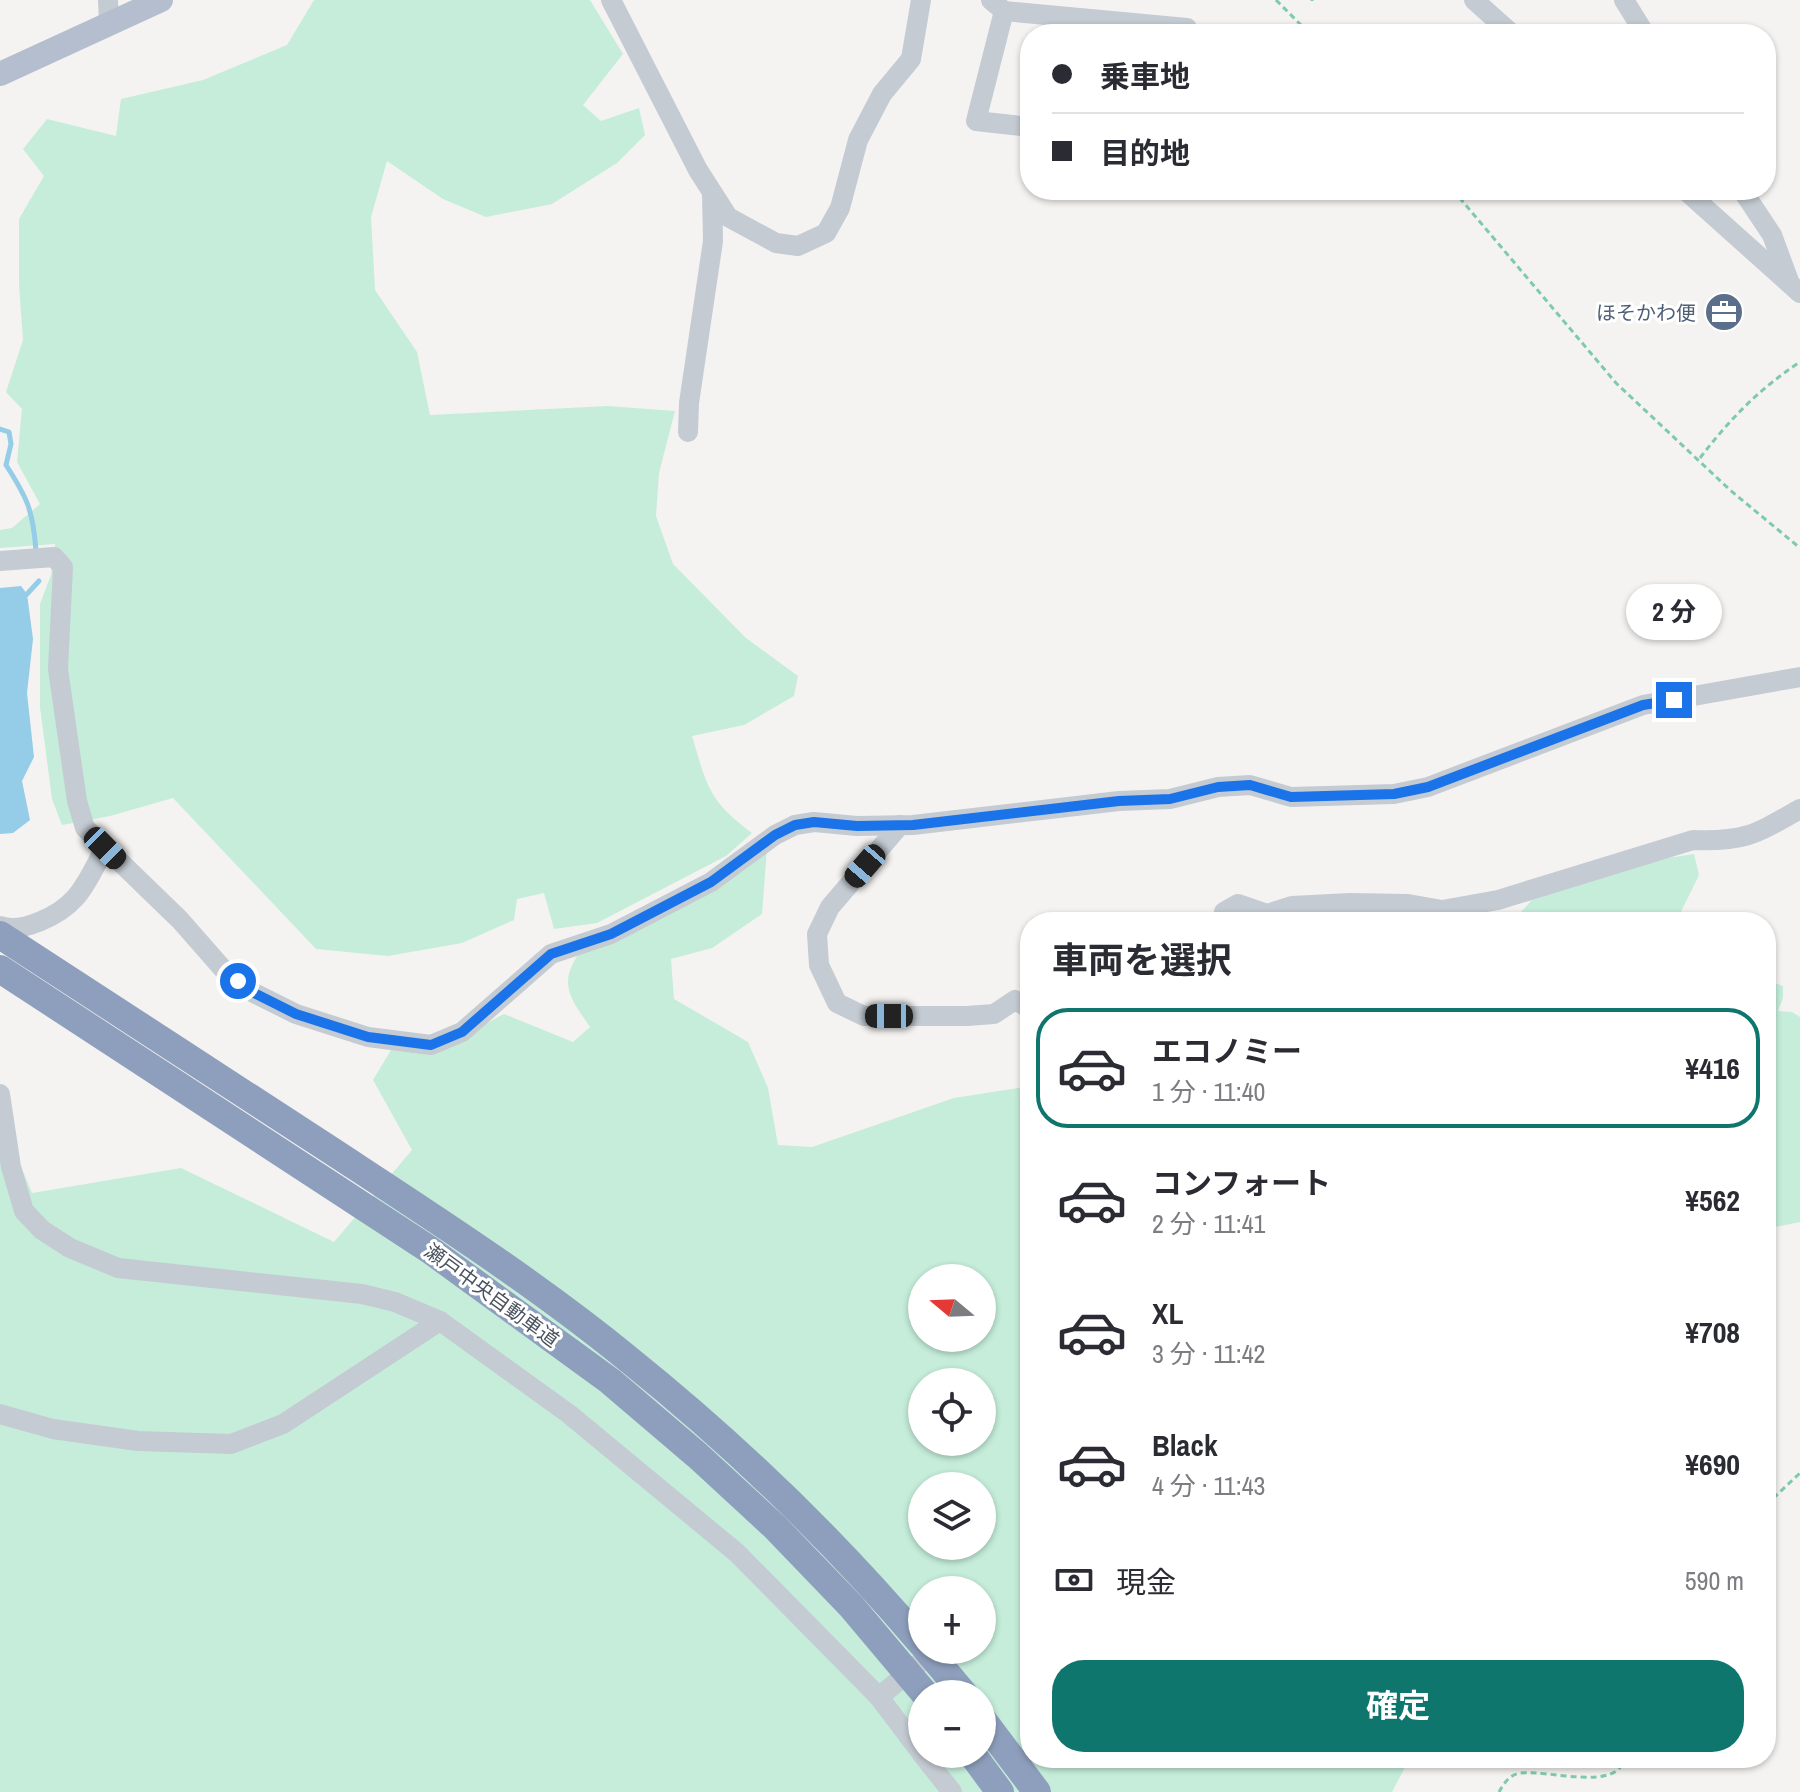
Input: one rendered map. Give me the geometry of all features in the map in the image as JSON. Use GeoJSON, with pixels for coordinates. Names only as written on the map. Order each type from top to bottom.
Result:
{"type":"FeatureCollection","features":[{"type":"Feature","properties":{"kind":"highway","name":"瀬戸中央自動車道"},"geometry":{"type":"LineString","coordinates":[[0,935],[445,1225],[572,1315],[716,1433],[872,1585],[908,1627]]}},
{"type":"Feature","properties":{"kind":"highway","name":"瀬戸中央自動車道"},"geometry":{"type":"LineString","coordinates":[[0,969],[430,1250],[610,1381],[775,1527],[851,1606],[913,1680]]}},
{"type":"Feature","properties":{"kind":"highway"},"geometry":{"type":"LineString","coordinates":[[939,1664],[952,1680]]}},
{"type":"Feature","properties":{"kind":"highway"},"geometry":{"type":"LineString","coordinates":[[996,1738],[1037,1792]]}},
{"type":"Feature","properties":{"kind":"highway"},"geometry":{"type":"LineString","coordinates":[[982,1768],[1000,1792]]}},
{"type":"Feature","properties":{"kind":"main road"},"geometry":{"type":"LineString","coordinates":[[0,74],[109,11],[161,0]]}},
{"type":"Feature","properties":{"kind":"main road"},"geometry":{"type":"LineString","coordinates":[[109,11],[179,0]]}},
{"type":"Feature","properties":{"kind":"street"},"geometry":{"type":"LineString","coordinates":[[611,0],[712,193],[728,217],[776,243],[798,246],[826,233],[840,208],[858,140],[882,94],[911,59],[921,0]]}},
{"type":"Feature","properties":{"kind":"street"},"geometry":{"type":"LineString","coordinates":[[1474,0],[1501,24]]}},
{"type":"Feature","properties":{"kind":"street"},"geometry":{"type":"LineString","coordinates":[[1624,0],[1639,24]]}},
{"type":"Feature","properties":{"kind":"street"},"geometry":{"type":"LineString","coordinates":[[1020,126],[976,121],[997,5],[1154,24]]}},
{"type":"Feature","properties":{"kind":"street"},"geometry":{"type":"LineString","coordinates":[[688,432],[689,403],[713,241],[712,193]]}},
{"type":"Feature","properties":{"kind":"street"},"geometry":{"type":"LineString","coordinates":[[1696,200],[1795,289]]}},
{"type":"Feature","properties":{"kind":"street"},"geometry":{"type":"LineString","coordinates":[[1749,200],[1772,235],[1795,289]]}},
{"type":"Feature","properties":{"kind":"street"},"geometry":{"type":"LineString","coordinates":[[0,561],[54,557],[63,567],[58,669],[77,801],[85,828],[180,920],[223,969],[254,993],[296,1014],[368,1037],[431,1045],[462,1032],[551,954],[611,934],[698,889],[775,835],[795,825],[814,822],[857,826],[900,825],[1119,801],[1170,799],[1218,787],[1250,785],[1291,797],[1394,794],[1428,787],[1643,705],[1800,677]]}},
{"type":"Feature","properties":{"kind":"street"},"geometry":{"type":"LineString","coordinates":[[1273,912],[1292,906],[1350,903],[1408,904],[1442,910],[1498,900],[1693,840],[1724,841],[1754,835],[1800,809]]}},
{"type":"Feature","properties":{"kind":"street"},"geometry":{"type":"LineString","coordinates":[[900,825],[830,907],[817,934],[819,965],[837,1003],[864,1016],[994,1014],[1015,1000],[1020,1003]]}},
{"type":"Feature","properties":{"kind":"street"},"geometry":{"type":"LineString","coordinates":[[0,926],[10,930],[36,925],[75,899],[105,848]]}},
{"type":"Feature","properties":{"kind":"street"},"geometry":{"type":"LineString","coordinates":[[1224,912],[1238,904],[1261,912]]}},
{"type":"Feature","properties":{"kind":"street"},"geometry":{"type":"LineString","coordinates":[[0,1094],[11,1167],[24,1211],[42,1230],[70,1248],[118,1268],[362,1294],[395,1302],[440,1321],[569,1414],[737,1553],[879,1697],[908,1735]]}},
{"type":"Feature","properties":{"kind":"street"},"geometry":{"type":"LineString","coordinates":[[0,1414],[53,1429],[138,1441],[231,1444],[283,1424],[440,1321]]}},
{"type":"Feature","properties":{"kind":"street"},"geometry":{"type":"LineString","coordinates":[[879,1697],[918,1664]]}},
{"type":"Feature","properties":{"kind":"street"},"geometry":{"type":"LineString","coordinates":[[933,1768],[952,1792]]}},
{"type":"Feature","properties":{"kind":"path"},"geometry":{"type":"LineString","coordinates":[[1276,0],[1300,24]]}},
{"type":"Feature","properties":{"kind":"path"},"geometry":{"type":"LineString","coordinates":[[1461,200],[1616,383],[1730,490],[1800,548]]}},
{"type":"Feature","properties":{"kind":"path"},"geometry":{"type":"LineString","coordinates":[[1699,459],[1731,418],[1774,379],[1800,362]]}},
{"type":"Feature","properties":{"kind":"path"},"geometry":{"type":"LineString","coordinates":[[1776,1496],[1800,1473]]}},
{"type":"Feature","properties":{"kind":"path"},"geometry":{"type":"LineString","coordinates":[[1615,1779],[1622,1768]]}},
{"type":"Feature","properties":{"kind":"path"},"geometry":{"type":"LineString","coordinates":[[1499,1792],[1506,1780],[1520,1773],[1588,1784]]}},
{"type":"Feature","properties":{"kind":"green space"},"geometry":{"type":"Polygon","coordinates":[[[314,0],[590,0],[623,54],[583,105],[601,121],[639,108],[645,135],[617,163],[552,204],[486,217],[443,199],[387,161],[371,217],[375,290],[417,352],[430,415],[608,406],[675,411],[659,473],[656,516],[673,564],[746,638],[798,676],[794,696],[744,725],[692,736],[711,791],[726,811],[752,833],[726,856],[597,923],[554,929],[544,893],[517,899],[514,920],[462,943],[388,956],[316,949],[173,798],[110,816],[62,825],[52,799],[40,707],[40,604],[51,575],[55,544],[0,548],[0,530],[12,528],[40,504],[17,462],[22,409],[6,392],[23,340],[19,219],[44,176],[23,149],[47,119],[116,136],[121,99],[203,80],[287,45],[314,0]]]}},
{"type":"Feature","properties":{"kind":"green space"},"geometry":{"type":"Polygon","coordinates":[[[767,848],[762,914],[712,948],[671,959],[674,999],[748,1042],[768,1088],[778,1145],[812,1147],[954,1098],[1020,1088],[1020,1768],[1405,1768],[1392,1792],[0,1792],[0,1116],[32,1193],[181,1168],[334,1242],[412,1150],[373,1080],[391,1050],[432,1052],[504,1014],[573,1042],[590,1027],[572,999],[569,973],[580,952],[767,848]]]}},
{"type":"Feature","properties":{"kind":"green space"},"geometry":{"type":"Polygon","coordinates":[[[1694,854],[1699,875],[1681,912],[1521,912],[1532,900],[1661,859],[1694,854]]]}},
{"type":"Feature","properties":{"kind":"green space"},"geometry":{"type":"Polygon","coordinates":[[[1776,983],[1783,986],[1778,1011],[1792,1012],[1800,1017],[1800,1222],[1776,1227],[1776,983]]]}},
{"type":"Feature","properties":{"kind":"water"},"geometry":{"type":"Polygon","coordinates":[[[21,586],[27,594],[33,639],[27,693],[34,757],[22,781],[30,820],[13,833],[0,834],[0,588],[21,586]]]}},
{"type":"Feature","properties":{"kind":"waterway"},"geometry":{"type":"LineString","coordinates":[[0,429],[9,432],[11,444],[6,465],[28,506],[36,551]]}},
{"type":"Feature","properties":{"kind":"waterway"},"geometry":{"type":"LineString","coordinates":[[27,594],[39,581]]}},
{"type":"Feature","properties":{"kind":"place","name":"ほそかわ便"},"geometry":{"type":"Point","coordinates":[1724,312]}},
{"type":"Feature","properties":{"kind":"route"},"geometry":{"type":"LineString","coordinates":[[238,981],[254,993],[296,1014],[368,1037],[431,1045],[462,1032],[551,954],[611,934],[711,882],[775,835],[795,825],[814,822],[857,826],[913,825],[1119,801],[1170,799],[1218,787],[1250,785],[1291,797],[1394,794],[1428,787],[1643,705],[1674,700]]}}]}
